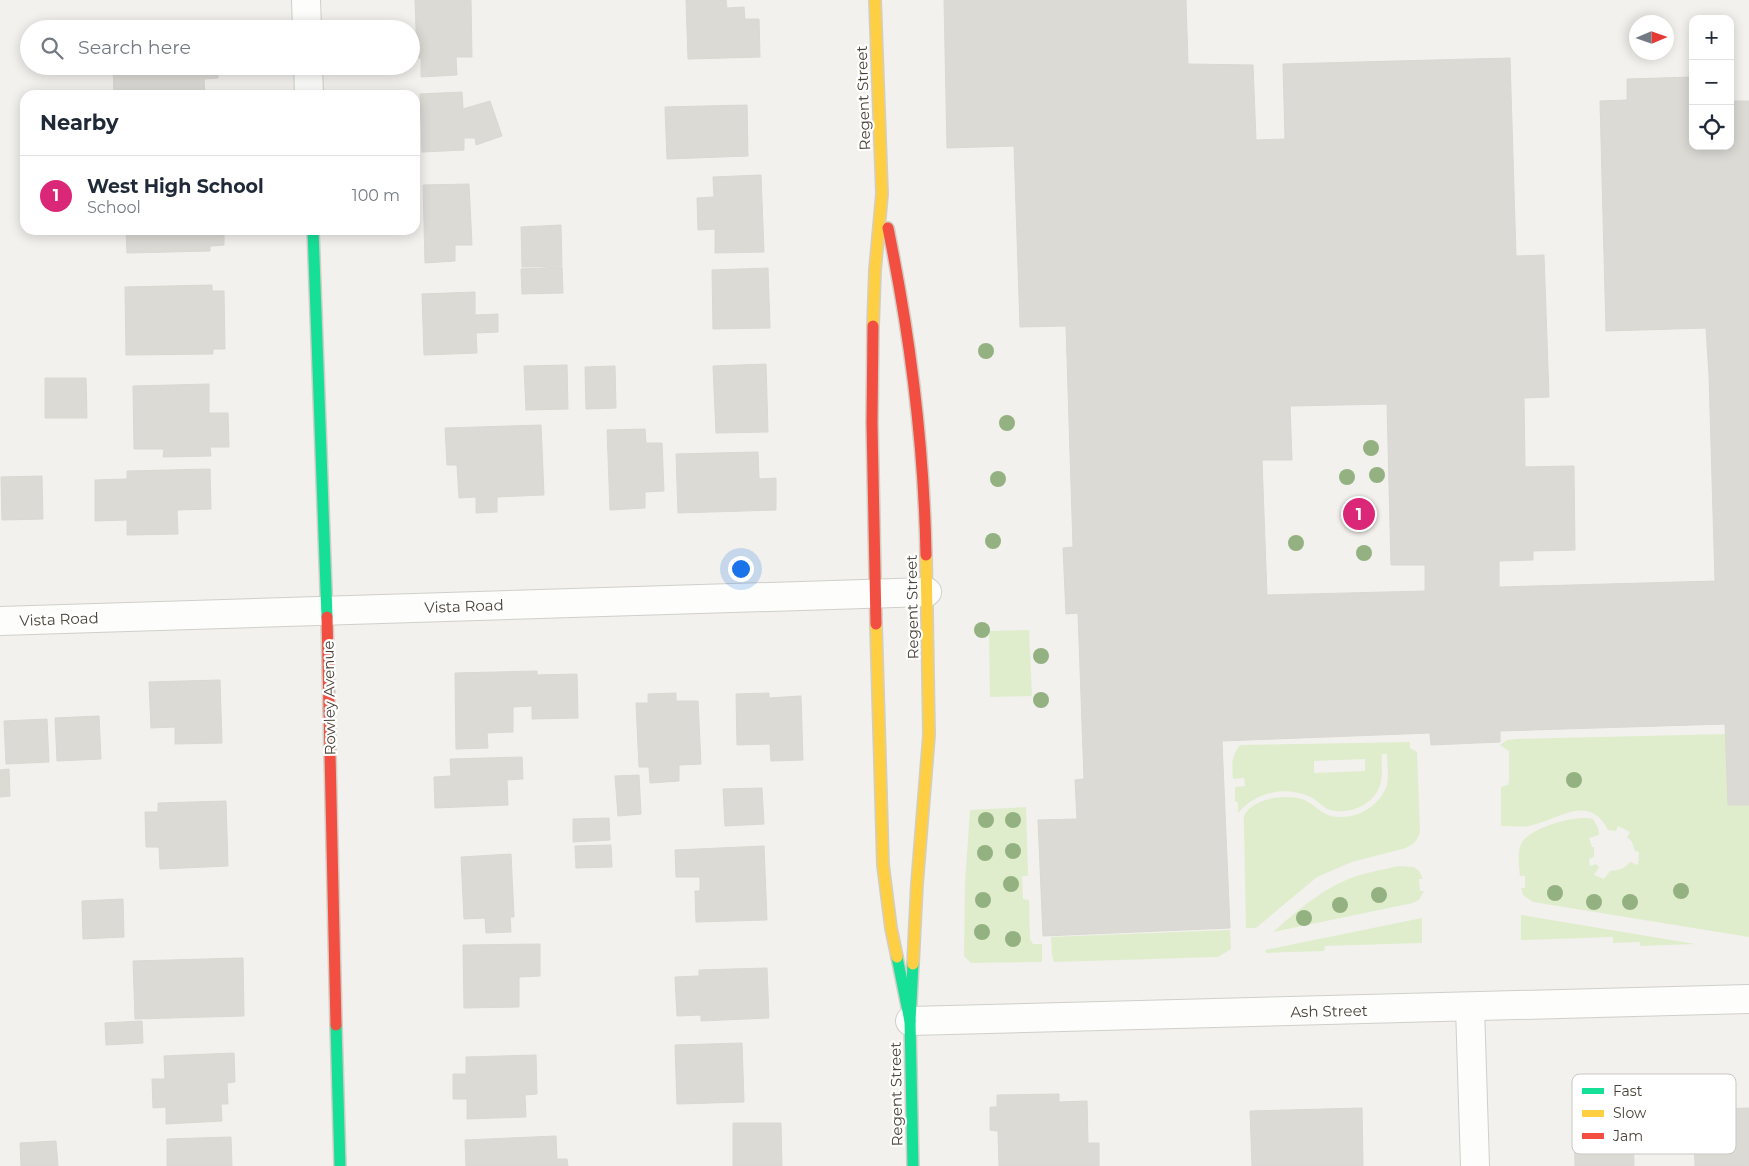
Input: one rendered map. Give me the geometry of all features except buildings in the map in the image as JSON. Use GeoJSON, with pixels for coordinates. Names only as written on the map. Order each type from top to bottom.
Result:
{"type":"FeatureCollection","features":[{"type":"Feature","properties":{"kind":"main road","name":"Regent Street"},"geometry":{"type":"LineString","coordinates":[[875,0],[882,194],[875,270],[872,372],[883,865],[892,928],[910,1021]]}},
{"type":"Feature","properties":{"kind":"main road","name":"Regent Street"},"geometry":{"type":"LineString","coordinates":[[882,194],[896,266],[918,416],[924,485],[929,735],[917,884],[910,1021],[913,1166]]}},
{"type":"Feature","properties":{"kind":"main road","name":"Rowley Avenue"},"geometry":{"type":"LineString","coordinates":[[313,235],[321,483],[326,558],[340,1166]]}},
{"type":"Feature","properties":{"kind":"street"},"geometry":{"type":"LineString","coordinates":[[306,0],[307,20]]}},
{"type":"Feature","properties":{"kind":"street"},"geometry":{"type":"LineString","coordinates":[[308,75],[309,90]]}},
{"type":"Feature","properties":{"kind":"street","name":"Vista Road"},"geometry":{"type":"LineString","coordinates":[[0,621],[927,592]]}},
{"type":"Feature","properties":{"kind":"street","name":"Ash Street"},"geometry":{"type":"LineString","coordinates":[[910,1021],[1749,999]]}},
{"type":"Feature","properties":{"kind":"street"},"geometry":{"type":"LineString","coordinates":[[1470,1007],[1475,1166]]}},
{"type":"Feature","properties":{"kind":"green space"},"geometry":{"type":"Polygon","coordinates":[[[1029,630],[1032,696],[990,697],[989,631],[1029,630]]]}},
{"type":"Feature","properties":{"kind":"green space"},"geometry":{"type":"Polygon","coordinates":[[[1726,734],[1728,805],[1749,805],[1749,937],[1533,902],[1523,895],[1521,888],[1525,888],[1525,876],[1520,876],[1519,851],[1521,844],[1525,838],[1543,828],[1565,820],[1593,819],[1598,828],[1599,835],[1589,838],[1592,847],[1594,847],[1594,857],[1589,859],[1590,866],[1596,864],[1599,867],[1594,875],[1604,879],[1610,871],[1621,869],[1630,862],[1638,865],[1639,852],[1635,851],[1632,842],[1627,837],[1630,832],[1618,826],[1616,831],[1608,830],[1592,812],[1582,810],[1529,826],[1501,826],[1501,787],[1508,785],[1509,781],[1509,751],[1500,745],[1507,740],[1516,739],[1726,734]]]}},
{"type":"Feature","properties":{"kind":"green space"},"geometry":{"type":"Polygon","coordinates":[[[1410,742],[1410,748],[1417,752],[1420,832],[1418,838],[1406,848],[1352,862],[1317,877],[1256,928],[1246,928],[1244,817],[1249,809],[1263,801],[1288,797],[1302,799],[1331,816],[1340,817],[1357,814],[1372,806],[1384,793],[1387,785],[1388,770],[1387,754],[1382,754],[1382,778],[1379,789],[1369,802],[1354,809],[1346,811],[1330,810],[1311,797],[1301,793],[1281,791],[1253,800],[1238,813],[1238,803],[1235,801],[1235,787],[1245,786],[1244,778],[1233,779],[1232,765],[1235,753],[1240,745],[1410,742]],[[1365,759],[1314,761],[1314,773],[1365,771],[1365,759]]]}},
{"type":"Feature","properties":{"kind":"green space"},"geometry":{"type":"Polygon","coordinates":[[[1026,807],[1028,876],[1022,876],[1023,899],[1029,900],[1030,939],[1033,944],[1042,944],[1042,962],[971,963],[964,956],[965,883],[970,810],[1026,807]]]}},
{"type":"Feature","properties":{"kind":"green space"},"geometry":{"type":"Polygon","coordinates":[[[1399,866],[1414,867],[1419,871],[1423,879],[1419,879],[1420,891],[1424,891],[1419,900],[1413,903],[1273,932],[1307,903],[1336,885],[1358,875],[1399,866]]]}},
{"type":"Feature","properties":{"kind":"green space"},"geometry":{"type":"Polygon","coordinates":[[[1521,915],[1695,944],[1640,946],[1640,942],[1613,943],[1613,937],[1521,940],[1521,915]]]}},
{"type":"Feature","properties":{"kind":"green space"},"geometry":{"type":"Polygon","coordinates":[[[1422,918],[1422,943],[1325,946],[1324,951],[1266,953],[1265,950],[1422,918]]]}},
{"type":"Feature","properties":{"kind":"green space"},"geometry":{"type":"Polygon","coordinates":[[[1230,930],[1231,949],[1218,957],[1054,962],[1052,955],[1051,937],[1230,930]]]}},
{"type":"Feature","properties":{"kind":"traffic: fast"},"geometry":{"type":"LineString","coordinates":[[313,235],[327,617]]}},
{"type":"Feature","properties":{"kind":"traffic: fast"},"geometry":{"type":"LineString","coordinates":[[897,957],[910,1021]]}},
{"type":"Feature","properties":{"kind":"traffic: fast"},"geometry":{"type":"LineString","coordinates":[[913,964],[910,1021],[913,1166]]}},
{"type":"Feature","properties":{"kind":"traffic: fast"},"geometry":{"type":"LineString","coordinates":[[336,1025],[340,1166]]}},
{"type":"Feature","properties":{"kind":"traffic: slow"},"geometry":{"type":"LineString","coordinates":[[873,326],[875,270],[882,194],[875,0]]}},
{"type":"Feature","properties":{"kind":"traffic: slow"},"geometry":{"type":"LineString","coordinates":[[913,964],[917,884],[929,735],[926,555]]}},
{"type":"Feature","properties":{"kind":"traffic: slow"},"geometry":{"type":"LineString","coordinates":[[876,624],[883,865],[891,928],[897,957]]}},
{"type":"Feature","properties":{"kind":"traffic: jam"},"geometry":{"type":"LineString","coordinates":[[888,228],[903,309],[919,432],[926,555]]}},
{"type":"Feature","properties":{"kind":"traffic: jam"},"geometry":{"type":"LineString","coordinates":[[873,326],[872,423],[876,624]]}},
{"type":"Feature","properties":{"kind":"traffic: jam"},"geometry":{"type":"LineString","coordinates":[[327,617],[336,1025]]}},
{"type":"Feature","properties":{"kind":"place","name":"West High School"},"geometry":{"type":"Point","coordinates":[1359,514]}}]}
